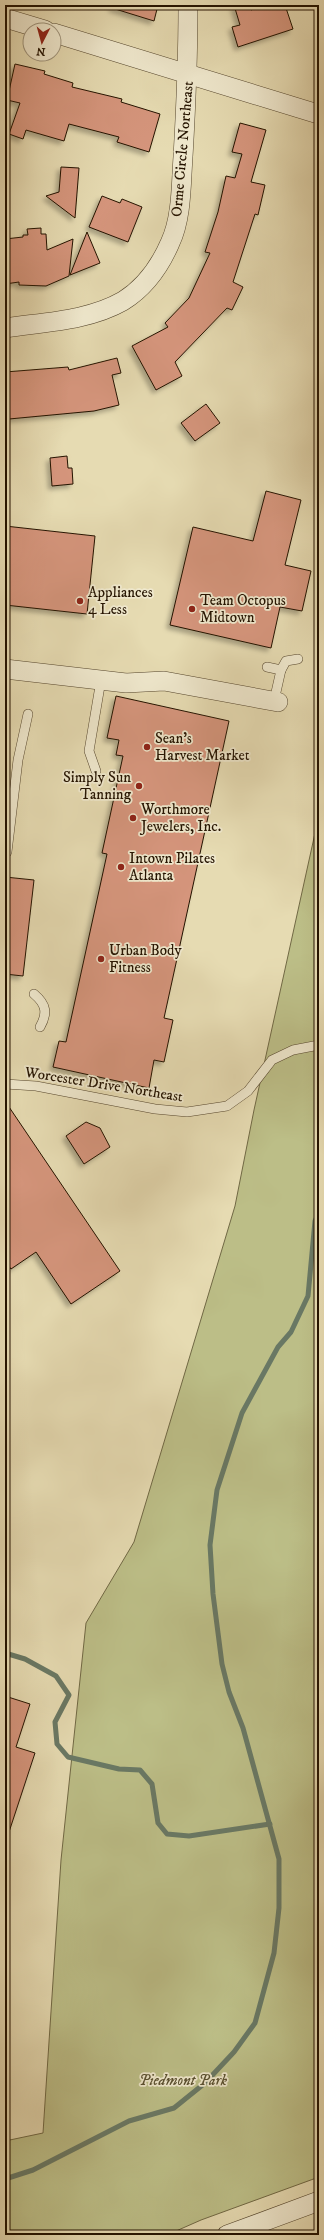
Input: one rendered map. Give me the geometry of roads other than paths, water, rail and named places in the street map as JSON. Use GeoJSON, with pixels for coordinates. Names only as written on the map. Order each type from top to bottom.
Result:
{"type":"FeatureCollection","features":[{"type":"Feature","properties":{"kind":"street","name":"Orme Circle Northeast"},"geometry":{"type":"LineString","coordinates":[[5,328],[80,317],[103,310],[123,301],[144,284],[159,266],[171,242],[181,187],[188,74],[188,5]]}},
{"type":"Feature","properties":{"kind":"street"},"geometry":{"type":"LineString","coordinates":[[5,18],[22,23]]}},
{"type":"Feature","properties":{"kind":"street"},"geometry":{"type":"LineString","coordinates":[[62,35],[318,114]]}},
{"type":"Feature","properties":{"kind":"street"},"geometry":{"type":"LineString","coordinates":[[5,669],[146,684],[164,681],[276,702]]}},
{"type":"Feature","properties":{"kind":"street"},"geometry":{"type":"LineString","coordinates":[[227,2235],[319,2201]]}},
{"type":"Feature","properties":{"kind":"lane"},"geometry":{"type":"LineString","coordinates":[[276,702],[280,670],[286,661],[298,659]]}},
{"type":"Feature","properties":{"kind":"lane"},"geometry":{"type":"LineString","coordinates":[[267,667],[280,670]]}},
{"type":"Feature","properties":{"kind":"lane"},"geometry":{"type":"LineString","coordinates":[[96,771],[89,751],[101,680]]}},
{"type":"Feature","properties":{"kind":"lane"},"geometry":{"type":"LineString","coordinates":[[7,852],[18,760],[28,714]]}},
{"type":"Feature","properties":{"kind":"lane"},"geometry":{"type":"LineString","coordinates":[[34,994],[42,1000],[46,1009],[45,1019],[40,1027]]}},
{"type":"Feature","properties":{"kind":"lane","name":"Worcester Drive Northeast"},"geometry":{"type":"LineString","coordinates":[[5,1084],[36,1086],[155,1110],[188,1112],[227,1106],[248,1091],[272,1060],[293,1050],[319,1045]]}},
{"type":"Feature","properties":{"kind":"waterway"},"geometry":{"type":"LineString","coordinates":[[5,2179],[33,2170],[129,2121],[174,2108],[205,2083],[234,2052],[255,2023],[274,1953],[279,1908],[279,1859],[243,1728],[229,1692],[222,1664],[213,1594],[210,1545],[217,1490],[242,1413],[278,1347],[291,1332],[308,1296],[315,1221],[319,1212]]}},
{"type":"Feature","properties":{"kind":"waterway"},"geometry":{"type":"LineString","coordinates":[[5,1653],[25,1659],[56,1676],[69,1695],[55,1722],[57,1744],[68,1757],[119,1769],[140,1770],[152,1784],[158,1823],[167,1834],[189,1836],[270,1824]]}},
{"type":"Feature","properties":{"kind":"place","name":"Appliances 4 Less"},"geometry":{"type":"Point","coordinates":[80,601]}},
{"type":"Feature","properties":{"kind":"place","name":"Team Octopus Midtown"},"geometry":{"type":"Point","coordinates":[192,609]}},
{"type":"Feature","properties":{"kind":"place","name":"Sean's Harvest Market"},"geometry":{"type":"Point","coordinates":[147,747]}},
{"type":"Feature","properties":{"kind":"place","name":"Simply Sun Tanning"},"geometry":{"type":"Point","coordinates":[139,786]}},
{"type":"Feature","properties":{"kind":"place","name":"Worthmore Jewelers, Inc."},"geometry":{"type":"Point","coordinates":[133,818]}},
{"type":"Feature","properties":{"kind":"place","name":"Intown Pilates Atlanta"},"geometry":{"type":"Point","coordinates":[121,867]}},
{"type":"Feature","properties":{"kind":"place","name":"Urban Body Fitness"},"geometry":{"type":"Point","coordinates":[101,959]}},
{"type":"Feature","properties":{"kind":"park label","name":"Piedmont Park"},"geometry":{"type":"Point","coordinates":[183,2080]}}]}
